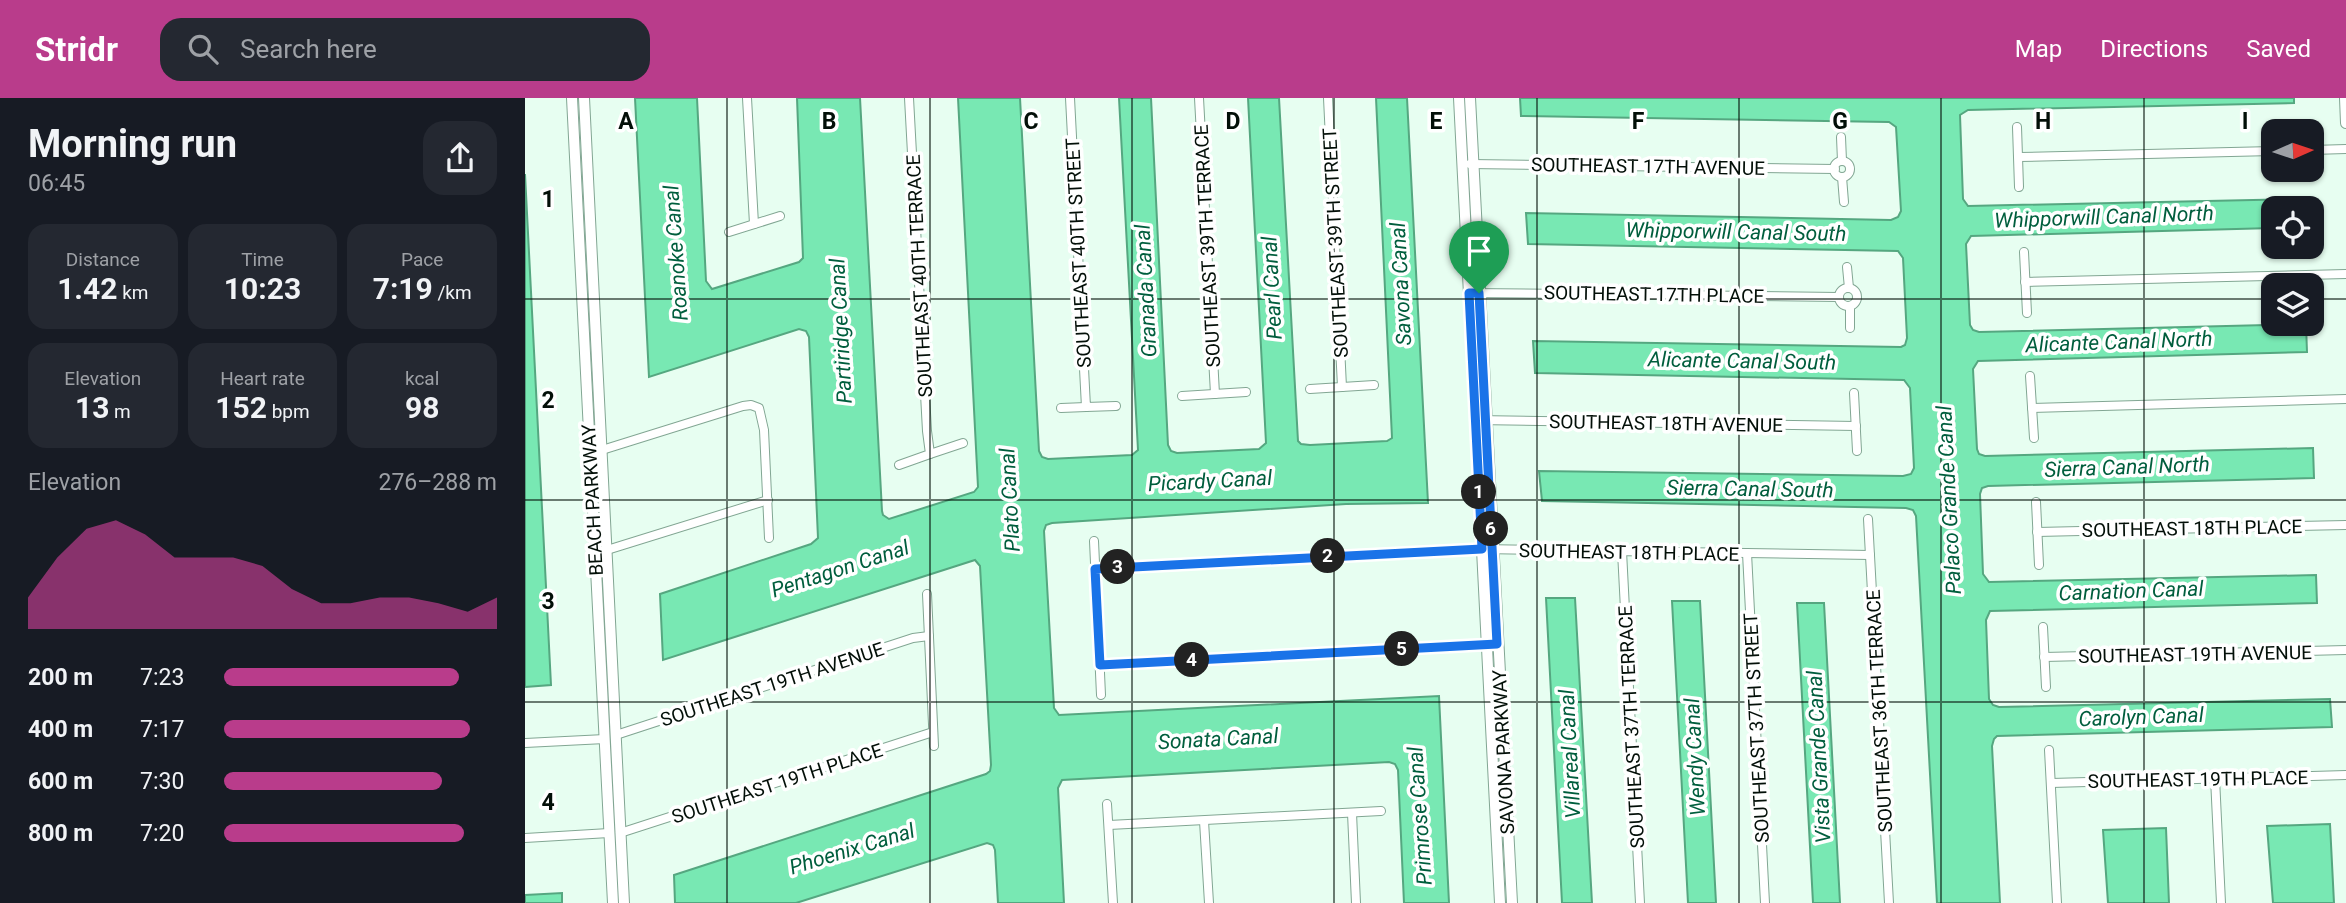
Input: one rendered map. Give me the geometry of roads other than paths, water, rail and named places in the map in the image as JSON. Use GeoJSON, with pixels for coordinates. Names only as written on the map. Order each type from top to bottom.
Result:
{"type":"FeatureCollection","features":[{"type":"Feature","properties":{"kind":"street","name":"BEACH PARKWAY"},"geometry":{"type":"LineString","coordinates":[[572,98],[574,149],[602,450],[601,550],[610,737],[615,833],[624,903]]}},
{"type":"Feature","properties":{"kind":"street","name":"BEACH PARKWAY"},"geometry":{"type":"LineString","coordinates":[[584,98],[587,149],[590,453],[601,550]]}},
{"type":"Feature","properties":{"kind":"street"},"geometry":{"type":"LineString","coordinates":[[747,98],[754,224]]}},
{"type":"Feature","properties":{"kind":"street","name":"SOUTHEAST 40TH TERRACE"},"geometry":{"type":"LineString","coordinates":[[909,98],[930,454]]}},
{"type":"Feature","properties":{"kind":"street","name":"SOUTHEAST 40TH STREET"},"geometry":{"type":"LineString","coordinates":[[1070,98],[1086,407]]}},
{"type":"Feature","properties":{"kind":"street","name":"SOUTHEAST 39TH TERRACE"},"geometry":{"type":"LineString","coordinates":[[1199,98],[1215,394]]}},
{"type":"Feature","properties":{"kind":"street","name":"SOUTHEAST 39TH STREET"},"geometry":{"type":"LineString","coordinates":[[1328,98],[1342,387]]}},
{"type":"Feature","properties":{"kind":"street","name":"SAVONA PARKWAY"},"geometry":{"type":"LineString","coordinates":[[1459,98],[1467,164],[1504,860],[1512,903]]}},
{"type":"Feature","properties":{"kind":"street","name":"SAVONA PARKWAY"},"geometry":{"type":"LineString","coordinates":[[1467,164],[1470,98]]}},
{"type":"Feature","properties":{"kind":"street"},"geometry":{"type":"LineString","coordinates":[[2345,98],[2346,123]]}},
{"type":"Feature","properties":{"kind":"street"},"geometry":{"type":"LineString","coordinates":[[2017,127],[2019,187]]}},
{"type":"Feature","properties":{"kind":"street"},"geometry":{"type":"LineString","coordinates":[[1841,137],[1842,161]]}},
{"type":"Feature","properties":{"kind":"street"},"geometry":{"type":"LineString","coordinates":[[574,149],[587,149]]}},
{"type":"Feature","properties":{"kind":"street"},"geometry":{"type":"LineString","coordinates":[[2324,150],[2346,149]]}},
{"type":"Feature","properties":{"kind":"street"},"geometry":{"type":"LineString","coordinates":[[2019,157],[2261,151]]}},
{"type":"Feature","properties":{"kind":"street"},"geometry":{"type":"LineString","coordinates":[[1842,161],[1837,163],[1835,169],[1842,177],[1844,202]]}},
{"type":"Feature","properties":{"kind":"street"},"geometry":{"type":"LineString","coordinates":[[1842,161],[1848,164],[1850,169],[1847,175],[1842,177]]}},
{"type":"Feature","properties":{"kind":"street","name":"SOUTHEAST 17TH AVENUE"},"geometry":{"type":"LineString","coordinates":[[1467,164],[1835,169]]}},
{"type":"Feature","properties":{"kind":"street"},"geometry":{"type":"LineString","coordinates":[[729,232],[780,216]]}},
{"type":"Feature","properties":{"kind":"street"},"geometry":{"type":"LineString","coordinates":[[2024,252],[2027,313]]}},
{"type":"Feature","properties":{"kind":"street"},"geometry":{"type":"LineString","coordinates":[[1847,267],[1849,288]]}},
{"type":"Feature","properties":{"kind":"street"},"geometry":{"type":"LineString","coordinates":[[2025,282],[2346,274]]}},
{"type":"Feature","properties":{"kind":"street"},"geometry":{"type":"LineString","coordinates":[[1849,288],[1856,292],[1857,298],[1850,306],[1842,304],[1839,297],[1843,289],[1849,288]]}},
{"type":"Feature","properties":{"kind":"street","name":"SOUTHEAST 17TH PLACE"},"geometry":{"type":"LineString","coordinates":[[1474,293],[1839,297]]}},
{"type":"Feature","properties":{"kind":"street"},"geometry":{"type":"LineString","coordinates":[[1850,306],[1850,328]]}},
{"type":"Feature","properties":{"kind":"street"},"geometry":{"type":"LineString","coordinates":[[2030,376],[2034,438]]}},
{"type":"Feature","properties":{"kind":"street"},"geometry":{"type":"LineString","coordinates":[[1310,389],[1374,385]]}},
{"type":"Feature","properties":{"kind":"street","name":"SOUTHEAST 39TH TERRACE"},"geometry":{"type":"LineString","coordinates":[[1182,396],[1246,392]]}},
{"type":"Feature","properties":{"kind":"street"},"geometry":{"type":"LineString","coordinates":[[1854,393],[1857,451]]}},
{"type":"Feature","properties":{"kind":"street"},"geometry":{"type":"LineString","coordinates":[[2032,408],[2346,399]]}},
{"type":"Feature","properties":{"kind":"street"},"geometry":{"type":"LineString","coordinates":[[590,453],[743,406],[759,408],[764,430],[769,538]]}},
{"type":"Feature","properties":{"kind":"street"},"geometry":{"type":"LineString","coordinates":[[1061,408],[1115,406]]}},
{"type":"Feature","properties":{"kind":"street","name":"SOUTHEAST 18TH AVENUE"},"geometry":{"type":"LineString","coordinates":[[1481,421],[1856,426]]}},
{"type":"Feature","properties":{"kind":"street"},"geometry":{"type":"LineString","coordinates":[[898,465],[963,443]]}},
{"type":"Feature","properties":{"kind":"street"},"geometry":{"type":"LineString","coordinates":[[601,550],[768,500]]}},
{"type":"Feature","properties":{"kind":"street"},"geometry":{"type":"LineString","coordinates":[[2036,502],[2039,565]]}},
{"type":"Feature","properties":{"kind":"street","name":"SOUTHEAST 36TH TERRACE"},"geometry":{"type":"LineString","coordinates":[[1868,519],[1889,903]]}},
{"type":"Feature","properties":{"kind":"street","name":"SOUTHEAST 18TH PLACE"},"geometry":{"type":"LineString","coordinates":[[2038,532],[2346,525]]}},
{"type":"Feature","properties":{"kind":"street"},"geometry":{"type":"LineString","coordinates":[[1094,541],[1101,695]]}},
{"type":"Feature","properties":{"kind":"street","name":"SOUTHEAST 18TH PLACE"},"geometry":{"type":"LineString","coordinates":[[1095,569],[1487,549],[1870,555]]}},
{"type":"Feature","properties":{"kind":"street","name":"SOUTHEAST 37TH TERRACE"},"geometry":{"type":"LineString","coordinates":[[1622,551],[1640,903]]}},
{"type":"Feature","properties":{"kind":"street","name":"SOUTHEAST 37TH STREET"},"geometry":{"type":"LineString","coordinates":[[1747,553],[1765,903]]}},
{"type":"Feature","properties":{"kind":"street"},"geometry":{"type":"LineString","coordinates":[[927,594],[934,746]]}},
{"type":"Feature","properties":{"kind":"street"},"geometry":{"type":"LineString","coordinates":[[2043,626],[2046,687]]}},
{"type":"Feature","properties":{"kind":"street","name":"SOUTHEAST 19TH AVENUE"},"geometry":{"type":"LineString","coordinates":[[525,743],[610,737],[913,638],[929,636]]}},
{"type":"Feature","properties":{"kind":"street"},"geometry":{"type":"LineString","coordinates":[[1100,665],[1492,644]]}},
{"type":"Feature","properties":{"kind":"street","name":"SOUTHEAST 19TH AVENUE"},"geometry":{"type":"LineString","coordinates":[[2044,657],[2346,650]]}},
{"type":"Feature","properties":{"kind":"street","name":"SOUTHEAST 19TH PLACE"},"geometry":{"type":"LineString","coordinates":[[525,838],[615,833],[933,732]]}},
{"type":"Feature","properties":{"kind":"street"},"geometry":{"type":"LineString","coordinates":[[2049,750],[2057,903]]}},
{"type":"Feature","properties":{"kind":"street","name":"SOUTHEAST 19TH PLACE"},"geometry":{"type":"LineString","coordinates":[[2051,782],[2346,775]]}},
{"type":"Feature","properties":{"kind":"street"},"geometry":{"type":"LineString","coordinates":[[2215,778],[2221,903]]}},
{"type":"Feature","properties":{"kind":"street"},"geometry":{"type":"LineString","coordinates":[[1107,804],[1113,903]]}},
{"type":"Feature","properties":{"kind":"street"},"geometry":{"type":"LineString","coordinates":[[1109,825],[1381,811]]}},
{"type":"Feature","properties":{"kind":"street"},"geometry":{"type":"LineString","coordinates":[[1352,813],[1356,903]]}},
{"type":"Feature","properties":{"kind":"street"},"geometry":{"type":"LineString","coordinates":[[1204,821],[1209,903]]}},
{"type":"Feature","properties":{"kind":"street","name":"BEACH PARKWAY"},"geometry":{"type":"LineString","coordinates":[[613,903],[615,833]]}},
{"type":"Feature","properties":{"kind":"street","name":"SAVONA PARKWAY"},"geometry":{"type":"LineString","coordinates":[[1500,903],[1504,860]]}},
{"type":"Feature","properties":{"kind":"water"},"geometry":{"type":"Polygon","coordinates":[[[635,98],[697,98],[706,281],[712,289],[799,262],[803,258],[797,98],[860,98],[882,511],[889,519],[974,492],[978,487],[958,98],[1020,98],[1039,451],[1042,457],[1048,459],[1132,455],[1138,450],[1119,98],[1151,98],[1168,445],[1171,451],[1177,453],[1259,449],[1266,443],[1248,98],[1279,98],[1298,441],[1310,445],[1387,441],[1392,438],[1376,98],[1407,98],[1428,503],[1346,504],[1052,523],[1046,525],[1044,531],[1054,708],[1059,715],[1439,696],[1449,903],[1404,903],[1398,770],[1395,764],[1389,762],[1062,780],[1058,788],[1064,903],[998,903],[995,850],[993,845],[987,843],[796,903],[675,903],[674,875],[986,774],[991,765],[980,566],[975,560],[663,660],[660,594],[811,544],[818,538],[809,337],[806,331],[799,329],[649,377],[635,98]]]}},
{"type":"Feature","properties":{"kind":"water"},"geometry":{"type":"Polygon","coordinates":[[[1520,98],[2294,98],[2294,103],[1968,110],[1960,115],[1963,199],[1968,206],[2261,200],[2261,228],[1971,236],[1966,244],[1970,325],[1973,330],[1979,332],[2261,325],[2261,336],[2306,336],[2307,352],[1978,361],[1973,369],[1979,454],[1985,456],[2313,448],[2314,478],[1982,488],[1983,574],[1989,582],[2316,575],[2317,603],[1990,611],[1986,620],[1989,699],[1993,705],[1999,707],[2330,699],[2332,727],[1997,736],[1992,746],[2000,903],[1937,903],[1916,516],[1913,510],[1542,501],[1539,471],[1911,474],[1914,468],[1910,388],[1904,380],[1535,373],[1533,341],[1901,347],[1905,345],[1907,338],[1903,258],[1898,251],[1528,244],[1526,213],[1891,220],[1898,217],[1901,211],[1896,127],[1889,122],[1521,116],[1520,98]]]}},
{"type":"Feature","properties":{"kind":"water"},"geometry":{"type":"Polygon","coordinates":[[[525,174],[551,685],[525,687],[525,174]]]}},
{"type":"Feature","properties":{"kind":"water","name":"Villareal Canal"},"geometry":{"type":"Polygon","coordinates":[[[1546,598],[1575,598],[1592,903],[1562,903],[1546,598]]]}},
{"type":"Feature","properties":{"kind":"water","name":"Wendy Canal"},"geometry":{"type":"Polygon","coordinates":[[[1672,601],[1700,601],[1716,903],[1688,903],[1672,601]]]}},
{"type":"Feature","properties":{"kind":"water","name":"Vista Grande Canal"},"geometry":{"type":"Polygon","coordinates":[[[1797,603],[1824,603],[1840,903],[1813,903],[1797,603]]]}},
{"type":"Feature","properties":{"kind":"water"},"geometry":{"type":"Polygon","coordinates":[[[2330,824],[2334,903],[2273,903],[2267,826],[2330,824]]]}},
{"type":"Feature","properties":{"kind":"water"},"geometry":{"type":"Polygon","coordinates":[[[2166,828],[2169,903],[2108,903],[2103,830],[2166,828]]]}},
{"type":"Feature","properties":{"kind":"water"},"geometry":{"type":"Polygon","coordinates":[[[562,893],[562,903],[525,903],[525,895],[562,893]]]}},
{"type":"Feature","properties":{"kind":"water label","name":"Whipporwill Canal North"},"geometry":{"type":"Point","coordinates":[2104,217]}},
{"type":"Feature","properties":{"kind":"water label","name":"Whipporwill Canal South"},"geometry":{"type":"Point","coordinates":[1736,232]}},
{"type":"Feature","properties":{"kind":"water label","name":"Roanoke Canal"},"geometry":{"type":"Point","coordinates":[676,253]}},
{"type":"Feature","properties":{"kind":"water label","name":"Savona Canal"},"geometry":{"type":"Point","coordinates":[1401,284]}},
{"type":"Feature","properties":{"kind":"water label","name":"Pearl Canal"},"geometry":{"type":"Point","coordinates":[1272,288]}},
{"type":"Feature","properties":{"kind":"water label","name":"Granada Canal"},"geometry":{"type":"Point","coordinates":[1146,291]}},
{"type":"Feature","properties":{"kind":"water label","name":"Partiridge Canal"},"geometry":{"type":"Point","coordinates":[841,331]}},
{"type":"Feature","properties":{"kind":"water label","name":"Alicante Canal North"},"geometry":{"type":"Point","coordinates":[2119,342]}},
{"type":"Feature","properties":{"kind":"water label","name":"Alicante Canal South"},"geometry":{"type":"Point","coordinates":[1742,361]}},
{"type":"Feature","properties":{"kind":"water label","name":"Sierra Canal North"},"geometry":{"type":"Point","coordinates":[2127,467]}},
{"type":"Feature","properties":{"kind":"water label","name":"Picardy Canal"},"geometry":{"type":"Point","coordinates":[1210,481]}},
{"type":"Feature","properties":{"kind":"water label","name":"Sierra Canal South"},"geometry":{"type":"Point","coordinates":[1750,489]}},
{"type":"Feature","properties":{"kind":"water label","name":"Plato Canal"},"geometry":{"type":"Point","coordinates":[1010,500]}},
{"type":"Feature","properties":{"kind":"water label","name":"Palaco Grande Canal"},"geometry":{"type":"Point","coordinates":[1949,500]}},
{"type":"Feature","properties":{"kind":"water label","name":"Pentagon Canal"},"geometry":{"type":"Point","coordinates":[840,569]}},
{"type":"Feature","properties":{"kind":"water label","name":"Carnation Canal"},"geometry":{"type":"Point","coordinates":[2131,591]}},
{"type":"Feature","properties":{"kind":"water label","name":"Carolyn Canal"},"geometry":{"type":"Point","coordinates":[2141,717]}},
{"type":"Feature","properties":{"kind":"water label","name":"Sonata Canal"},"geometry":{"type":"Point","coordinates":[1218,739]}},
{"type":"Feature","properties":{"kind":"water label","name":"Primrose Canal"},"geometry":{"type":"Point","coordinates":[1420,816]}},
{"type":"Feature","properties":{"kind":"water label","name":"Phoenix Canal"},"geometry":{"type":"Point","coordinates":[852,849]}}]}
